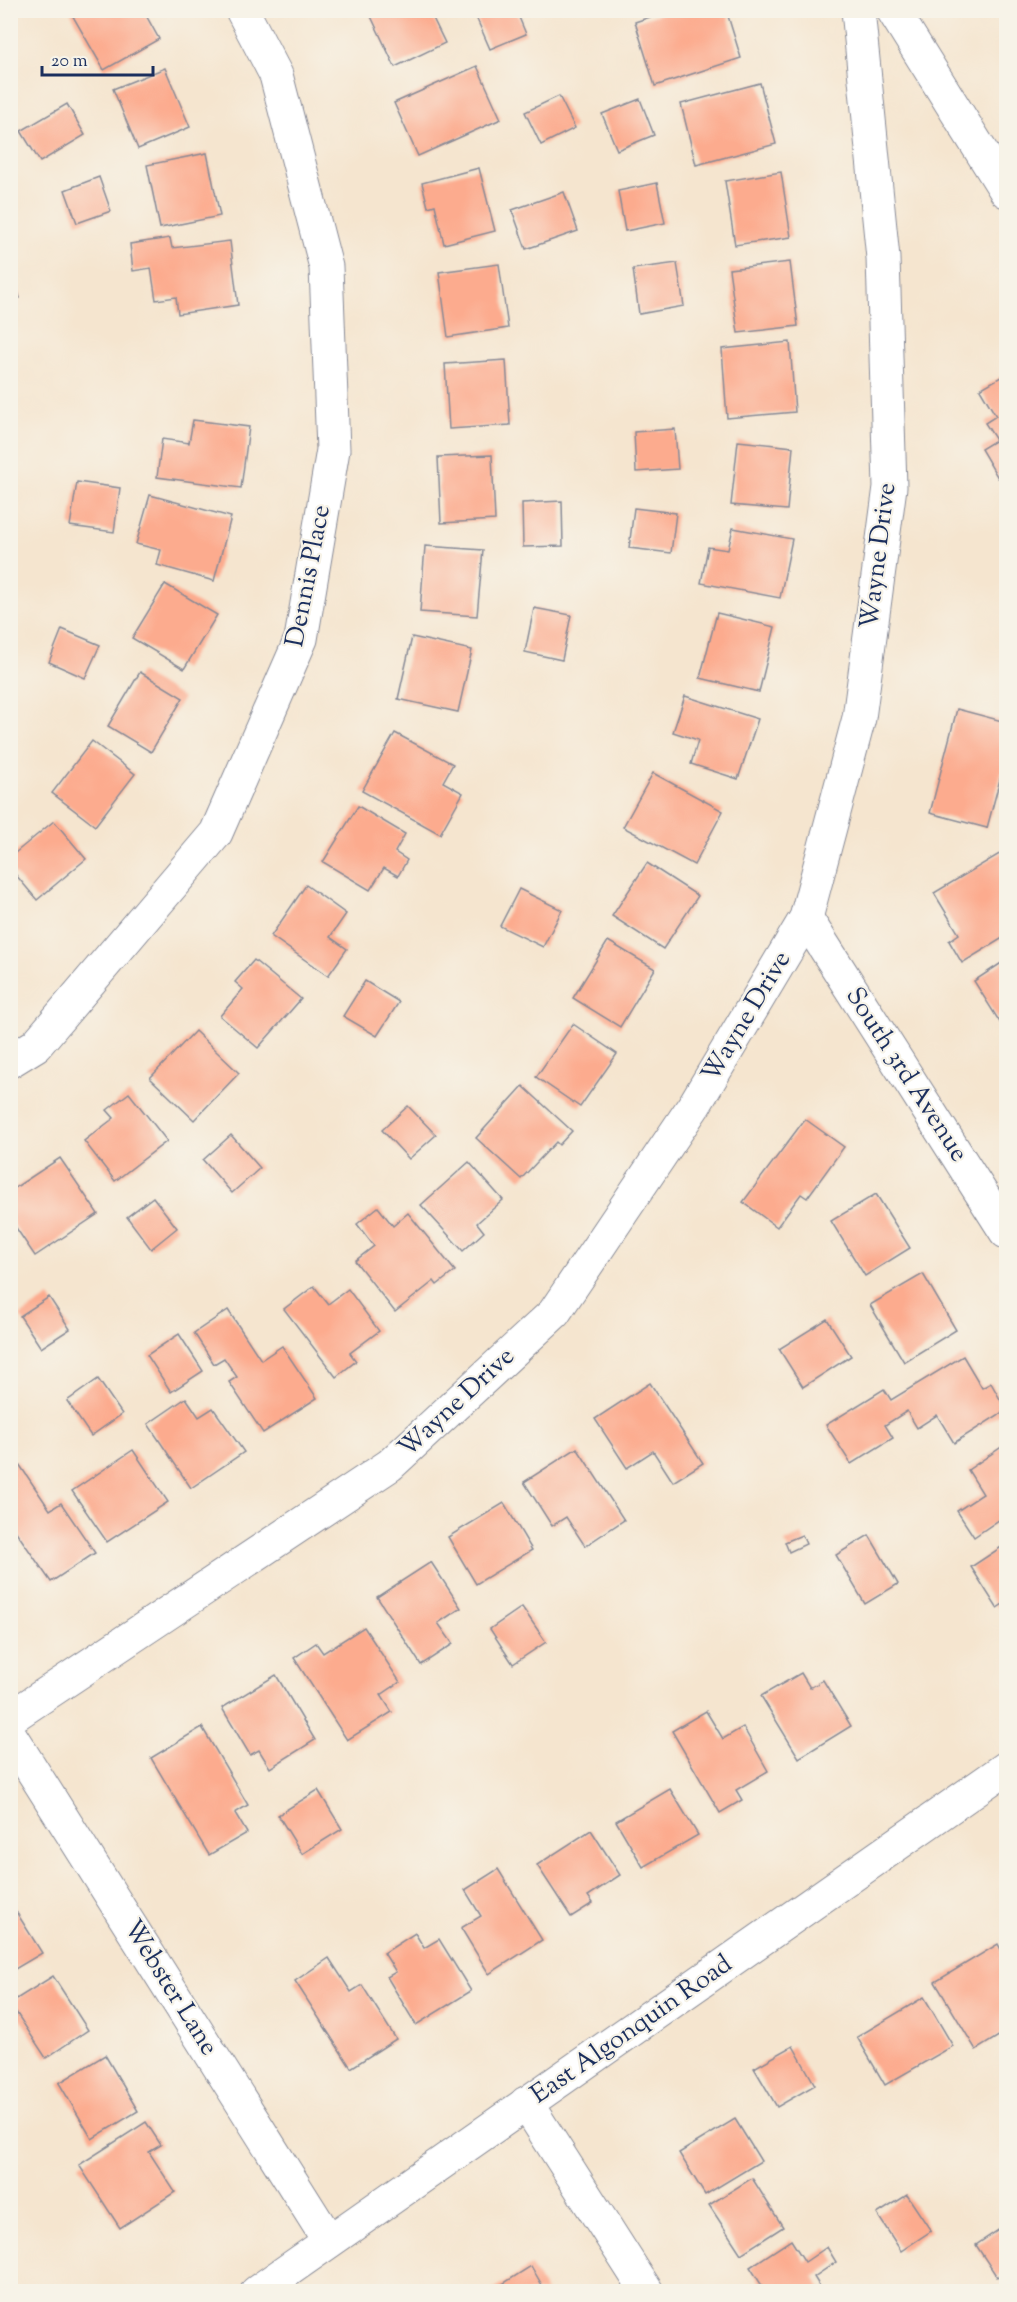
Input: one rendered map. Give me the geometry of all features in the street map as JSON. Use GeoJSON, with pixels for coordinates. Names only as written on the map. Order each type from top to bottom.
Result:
{"type":"FeatureCollection","features":[{"type":"Feature","properties":{"kind":"street","name":"Dennis Place"},"geometry":{"type":"LineString","coordinates":[[10,1061],[36,1045],[216,833],[301,639],[333,450],[326,267],[276,75],[242,10]]}},
{"type":"Feature","properties":{"kind":"street","name":"Wayne Drive"},"geometry":{"type":"LineString","coordinates":[[10,1718],[390,1465],[554,1313],[695,1104],[806,918],[859,718],[890,488],[883,258],[858,10]]}},
{"type":"Feature","properties":{"kind":"street"},"geometry":{"type":"LineString","coordinates":[[893,10],[1006,191]]}},
{"type":"Feature","properties":{"kind":"street","name":"South 3rd Avenue"},"geometry":{"type":"LineString","coordinates":[[806,918],[1006,1232]]}},
{"type":"Feature","properties":{"kind":"street","name":"Webster Lane"},"geometry":{"type":"LineString","coordinates":[[10,1735],[329,2241]]}},
{"type":"Feature","properties":{"kind":"street","name":"East Algonquin Road"},"geometry":{"type":"LineString","coordinates":[[257,2292],[526,2103],[1002,1782]]}},
{"type":"Feature","properties":{"kind":"street"},"geometry":{"type":"LineString","coordinates":[[526,2103],[647,2292]]}},
{"type":"Feature","properties":{"kind":"building"},"geometry":{"type":"Polygon","coordinates":[[[75,10],[143,10],[159,39],[104,70],[71,13],[75,10]]]}},
{"type":"Feature","properties":{"kind":"building"},"geometry":{"type":"Polygon","coordinates":[[[368,10],[429,10],[445,43],[395,67],[368,10]]]}},
{"type":"Feature","properties":{"kind":"building"},"geometry":{"type":"Polygon","coordinates":[[[492,10],[516,10],[526,34],[490,49],[476,17],[492,10]]]}},
{"type":"Feature","properties":{"kind":"building"},"geometry":{"type":"Polygon","coordinates":[[[671,10],[743,10],[728,16],[741,58],[655,86],[635,22],[671,10]]]}},
{"type":"Feature","properties":{"kind":"building"},"geometry":{"type":"Polygon","coordinates":[[[477,66],[501,119],[418,156],[394,103],[477,66]]]}},
{"type":"Feature","properties":{"kind":"building"},"geometry":{"type":"Polygon","coordinates":[[[165,68],[190,127],[138,149],[113,89],[165,68]]]}},
{"type":"Feature","properties":{"kind":"building"},"geometry":{"type":"Polygon","coordinates":[[[760,83],[776,144],[696,165],[681,104],[760,83]]]}},
{"type":"Feature","properties":{"kind":"building"},"geometry":{"type":"Polygon","coordinates":[[[559,96],[575,128],[541,145],[525,112],[559,96]]]}},
{"type":"Feature","properties":{"kind":"building"},"geometry":{"type":"Polygon","coordinates":[[[640,99],[654,135],[617,150],[602,114],[640,99]]]}},
{"type":"Feature","properties":{"kind":"building"},"geometry":{"type":"Polygon","coordinates":[[[67,104],[85,135],[40,162],[21,131],[67,104]]]}},
{"type":"Feature","properties":{"kind":"building"},"geometry":{"type":"Polygon","coordinates":[[[207,153],[220,216],[160,228],[147,165],[207,153]]]}},
{"type":"Feature","properties":{"kind":"building"},"geometry":{"type":"Polygon","coordinates":[[[479,168],[495,231],[444,244],[435,205],[428,207],[422,183],[479,168]]]}},
{"type":"Feature","properties":{"kind":"building"},"geometry":{"type":"Polygon","coordinates":[[[781,172],[791,237],[735,245],[725,181],[781,172]]]}},
{"type":"Feature","properties":{"kind":"building"},"geometry":{"type":"Polygon","coordinates":[[[99,177],[111,211],[77,223],[65,190],[99,177]]]}},
{"type":"Feature","properties":{"kind":"building"},"geometry":{"type":"Polygon","coordinates":[[[657,183],[665,223],[625,231],[618,191],[657,183]]]}},
{"type":"Feature","properties":{"kind":"building"},"geometry":{"type":"Polygon","coordinates":[[[564,192],[578,231],[526,249],[512,210],[564,192]]]}},
{"type":"Feature","properties":{"kind":"building"},"geometry":{"type":"Polygon","coordinates":[[[170,238],[172,248],[230,241],[238,305],[178,314],[176,297],[156,300],[151,268],[133,271],[130,244],[170,238]]]}},
{"type":"Feature","properties":{"kind":"building"},"geometry":{"type":"Polygon","coordinates":[[[790,262],[798,326],[738,333],[729,269],[790,262]]]}},
{"type":"Feature","properties":{"kind":"building"},"geometry":{"type":"Polygon","coordinates":[[[677,263],[684,306],[639,314],[633,269],[677,263]]]}},
{"type":"Feature","properties":{"kind":"building"},"geometry":{"type":"Polygon","coordinates":[[[499,264],[508,328],[448,337],[439,272],[499,264]]]}},
{"type":"Feature","properties":{"kind":"building"},"geometry":{"type":"Polygon","coordinates":[[[10,268],[20,298],[10,301],[10,268]]]}},
{"type":"Feature","properties":{"kind":"building"},"geometry":{"type":"Polygon","coordinates":[[[790,342],[795,412],[727,418],[722,349],[790,342]]]}},
{"type":"Feature","properties":{"kind":"building"},"geometry":{"type":"Polygon","coordinates":[[[506,360],[510,425],[449,429],[445,364],[506,360]]]}},
{"type":"Feature","properties":{"kind":"building"},"geometry":{"type":"Polygon","coordinates":[[[1006,374],[1006,472],[998,478],[981,449],[996,440],[985,423],[996,416],[980,389],[1006,374]]]}},
{"type":"Feature","properties":{"kind":"building"},"geometry":{"type":"Polygon","coordinates":[[[193,420],[249,427],[241,488],[157,477],[162,439],[189,443],[193,420]]]}},
{"type":"Feature","properties":{"kind":"building"},"geometry":{"type":"Polygon","coordinates":[[[675,429],[678,469],[636,472],[634,432],[675,429]]]}},
{"type":"Feature","properties":{"kind":"building"},"geometry":{"type":"Polygon","coordinates":[[[738,441],[793,447],[787,510],[731,505],[738,441]]]}},
{"type":"Feature","properties":{"kind":"building"},"geometry":{"type":"Polygon","coordinates":[[[492,455],[495,520],[441,523],[438,457],[492,455]]]}},
{"type":"Feature","properties":{"kind":"building"},"geometry":{"type":"Polygon","coordinates":[[[77,482],[120,488],[114,532],[70,526],[77,482]]]}},
{"type":"Feature","properties":{"kind":"building"},"geometry":{"type":"Polygon","coordinates":[[[150,495],[231,517],[214,581],[157,565],[161,550],[136,544],[150,495]]]}},
{"type":"Feature","properties":{"kind":"building"},"geometry":{"type":"Polygon","coordinates":[[[562,501],[563,546],[523,547],[522,503],[562,501]]]}},
{"type":"Feature","properties":{"kind":"building"},"geometry":{"type":"Polygon","coordinates":[[[634,508],[676,513],[671,553],[629,548],[634,508]]]}},
{"type":"Feature","properties":{"kind":"building"},"geometry":{"type":"Polygon","coordinates":[[[733,528],[792,539],[780,598],[701,583],[708,547],[728,550],[733,528]]]}},
{"type":"Feature","properties":{"kind":"building"},"geometry":{"type":"Polygon","coordinates":[[[425,546],[483,550],[477,616],[420,612],[425,546]]]}},
{"type":"Feature","properties":{"kind":"building"},"geometry":{"type":"Polygon","coordinates":[[[165,584],[217,615],[184,669],[132,638],[165,584]]]}},
{"type":"Feature","properties":{"kind":"building"},"geometry":{"type":"Polygon","coordinates":[[[534,608],[571,615],[562,660],[525,652],[534,608]]]}},
{"type":"Feature","properties":{"kind":"building"},"geometry":{"type":"Polygon","coordinates":[[[717,613],[775,627],[759,692],[700,678],[717,613]]]}},
{"type":"Feature","properties":{"kind":"building"},"geometry":{"type":"Polygon","coordinates":[[[62,629],[100,645],[85,678],[49,662],[62,629]]]}},
{"type":"Feature","properties":{"kind":"building"},"geometry":{"type":"Polygon","coordinates":[[[412,637],[472,650],[458,712],[398,699],[412,637]]]}},
{"type":"Feature","properties":{"kind":"building"},"geometry":{"type":"Polygon","coordinates":[[[140,672],[183,698],[151,752],[108,726],[140,672]]]}},
{"type":"Feature","properties":{"kind":"building"},"geometry":{"type":"Polygon","coordinates":[[[685,696],[758,719],[738,779],[691,764],[698,740],[673,732],[685,696]]]}},
{"type":"Feature","properties":{"kind":"building"},"geometry":{"type":"Polygon","coordinates":[[[957,709],[1006,722],[1006,757],[987,828],[930,813],[957,709]]]}},
{"type":"Feature","properties":{"kind":"building"},"geometry":{"type":"Polygon","coordinates":[[[395,733],[453,764],[443,782],[463,793],[440,834],[362,791],[395,733]]]}},
{"type":"Feature","properties":{"kind":"building"},"geometry":{"type":"Polygon","coordinates":[[[92,741],[135,774],[95,826],[52,793],[92,741]]]}},
{"type":"Feature","properties":{"kind":"building"},"geometry":{"type":"Polygon","coordinates":[[[653,773],[723,811],[694,865],[623,827],[653,773]]]}},
{"type":"Feature","properties":{"kind":"building"},"geometry":{"type":"Polygon","coordinates":[[[358,806],[405,834],[395,852],[407,860],[398,876],[384,868],[370,890],[323,862],[358,806]]]}},
{"type":"Feature","properties":{"kind":"building"},"geometry":{"type":"Polygon","coordinates":[[[54,821],[86,859],[37,900],[10,868],[10,857],[54,821]]]}},
{"type":"Feature","properties":{"kind":"building"},"geometry":{"type":"Polygon","coordinates":[[[1006,850],[1006,936],[962,963],[949,941],[959,934],[934,893],[1006,850]]]}},
{"type":"Feature","properties":{"kind":"building"},"geometry":{"type":"Polygon","coordinates":[[[647,863],[698,896],[663,949],[612,916],[647,863]]]}},
{"type":"Feature","properties":{"kind":"building"},"geometry":{"type":"Polygon","coordinates":[[[306,885],[346,914],[330,937],[347,949],[328,976],[271,936],[306,885]]]}},
{"type":"Feature","properties":{"kind":"building"},"geometry":{"type":"Polygon","coordinates":[[[519,889],[562,910],[543,947],[500,926],[519,889]]]}},
{"type":"Feature","properties":{"kind":"building"},"geometry":{"type":"Polygon","coordinates":[[[608,941],[655,969],[620,1027],[573,998],[608,941]]]}},
{"type":"Feature","properties":{"kind":"building"},"geometry":{"type":"Polygon","coordinates":[[[254,960],[301,999],[258,1048],[220,1016],[243,989],[235,982],[254,960]]]}},
{"type":"Feature","properties":{"kind":"building"},"geometry":{"type":"Polygon","coordinates":[[[1006,960],[1006,1032],[974,981],[1006,960]]]}},
{"type":"Feature","properties":{"kind":"building"},"geometry":{"type":"Polygon","coordinates":[[[365,981],[399,1002],[377,1036],[343,1016],[365,981]]]}},
{"type":"Feature","properties":{"kind":"building"},"geometry":{"type":"Polygon","coordinates":[[[573,1024],[617,1054],[580,1107],[536,1077],[573,1024]]]}},
{"type":"Feature","properties":{"kind":"building"},"geometry":{"type":"Polygon","coordinates":[[[195,1031],[239,1073],[194,1120],[150,1078],[195,1031]]]}},
{"type":"Feature","properties":{"kind":"building"},"geometry":{"type":"Polygon","coordinates":[[[523,1086],[572,1131],[559,1145],[556,1142],[521,1179],[476,1138],[523,1086]]]}},
{"type":"Feature","properties":{"kind":"building"},"geometry":{"type":"Polygon","coordinates":[[[129,1093],[167,1141],[115,1181],[84,1141],[114,1118],[107,1110],[129,1093]]]}},
{"type":"Feature","properties":{"kind":"building"},"geometry":{"type":"Polygon","coordinates":[[[408,1106],[436,1135],[409,1159],[382,1130],[408,1106]]]}},
{"type":"Feature","properties":{"kind":"building"},"geometry":{"type":"Polygon","coordinates":[[[805,1119],[844,1147],[807,1198],[801,1194],[777,1227],[743,1202],[805,1119]]]}},
{"type":"Feature","properties":{"kind":"building"},"geometry":{"type":"Polygon","coordinates":[[[231,1135],[260,1168],[232,1193],[203,1160],[231,1135]]]}},
{"type":"Feature","properties":{"kind":"building"},"geometry":{"type":"Polygon","coordinates":[[[60,1158],[98,1214],[35,1256],[10,1219],[10,1191],[60,1158]]]}},
{"type":"Feature","properties":{"kind":"building"},"geometry":{"type":"Polygon","coordinates":[[[469,1162],[503,1200],[477,1223],[484,1232],[463,1251],[421,1205],[469,1162]]]}},
{"type":"Feature","properties":{"kind":"building"},"geometry":{"type":"Polygon","coordinates":[[[876,1194],[910,1248],[865,1276],[831,1221],[876,1194]]]}},
{"type":"Feature","properties":{"kind":"building"},"geometry":{"type":"Polygon","coordinates":[[[153,1197],[177,1228],[151,1249],[127,1217],[153,1197]]]}},
{"type":"Feature","properties":{"kind":"building"},"geometry":{"type":"Polygon","coordinates":[[[378,1207],[393,1226],[408,1213],[455,1271],[437,1285],[434,1281],[395,1312],[355,1261],[374,1246],[357,1224],[378,1207]]]}},
{"type":"Feature","properties":{"kind":"building"},"geometry":{"type":"Polygon","coordinates":[[[923,1274],[956,1330],[904,1362],[870,1305],[923,1274]]]}},
{"type":"Feature","properties":{"kind":"building"},"geometry":{"type":"Polygon","coordinates":[[[314,1286],[328,1304],[348,1289],[379,1331],[350,1353],[356,1361],[336,1377],[284,1309],[314,1286]]]}},
{"type":"Feature","properties":{"kind":"building"},"geometry":{"type":"Polygon","coordinates":[[[49,1297],[70,1329],[41,1348],[20,1316],[49,1297]]]}},
{"type":"Feature","properties":{"kind":"building"},"geometry":{"type":"Polygon","coordinates":[[[228,1310],[261,1360],[282,1346],[317,1398],[263,1433],[229,1382],[237,1377],[224,1358],[214,1364],[194,1333],[228,1310]]]}},
{"type":"Feature","properties":{"kind":"building"},"geometry":{"type":"Polygon","coordinates":[[[827,1319],[851,1356],[803,1387],[779,1349],[827,1319]]]}},
{"type":"Feature","properties":{"kind":"building"},"geometry":{"type":"Polygon","coordinates":[[[179,1334],[203,1371],[171,1392],[147,1355],[179,1334]]]}},
{"type":"Feature","properties":{"kind":"building"},"geometry":{"type":"Polygon","coordinates":[[[963,1356],[982,1388],[991,1383],[1006,1410],[954,1443],[937,1415],[917,1428],[907,1411],[885,1425],[893,1438],[851,1464],[826,1425],[884,1389],[891,1400],[963,1356]]]}},
{"type":"Feature","properties":{"kind":"building"},"geometry":{"type":"Polygon","coordinates":[[[98,1379],[122,1414],[91,1436],[67,1401],[98,1379]]]}},
{"type":"Feature","properties":{"kind":"building"},"geometry":{"type":"Polygon","coordinates":[[[650,1383],[703,1463],[673,1482],[653,1451],[627,1468],[595,1419],[650,1383]]]}},
{"type":"Feature","properties":{"kind":"building"},"geometry":{"type":"Polygon","coordinates":[[[186,1398],[199,1417],[213,1408],[244,1452],[191,1488],[148,1424],[186,1398]]]}},
{"type":"Feature","properties":{"kind":"building"},"geometry":{"type":"Polygon","coordinates":[[[1006,1444],[1006,1515],[974,1537],[957,1511],[983,1494],[968,1470],[1006,1444]]]}},
{"type":"Feature","properties":{"kind":"building"},"geometry":{"type":"Polygon","coordinates":[[[577,1448],[624,1520],[585,1546],[566,1517],[552,1526],[524,1482],[577,1448]]]}},
{"type":"Feature","properties":{"kind":"building"},"geometry":{"type":"Polygon","coordinates":[[[133,1450],[168,1502],[107,1542],[72,1491],[133,1450]]]}},
{"type":"Feature","properties":{"kind":"building"},"geometry":{"type":"Polygon","coordinates":[[[17,1461],[50,1510],[61,1503],[95,1553],[51,1582],[10,1523],[10,1465],[17,1461]]]}},
{"type":"Feature","properties":{"kind":"building"},"geometry":{"type":"Polygon","coordinates":[[[504,1503],[532,1550],[476,1584],[448,1537],[504,1503]]]}},
{"type":"Feature","properties":{"kind":"building"},"geometry":{"type":"Polygon","coordinates":[[[802,1535],[806,1544],[789,1552],[785,1542],[802,1535]]]}},
{"type":"Feature","properties":{"kind":"building"},"geometry":{"type":"Polygon","coordinates":[[[869,1535],[898,1584],[865,1604],[836,1555],[869,1535]]]}},
{"type":"Feature","properties":{"kind":"building"},"geometry":{"type":"Polygon","coordinates":[[[1006,1544],[1006,1602],[997,1608],[971,1567],[1006,1544]]]}},
{"type":"Feature","properties":{"kind":"building"},"geometry":{"type":"Polygon","coordinates":[[[431,1562],[461,1608],[438,1623],[453,1644],[421,1665],[377,1597],[431,1562]]]}},
{"type":"Feature","properties":{"kind":"building"},"geometry":{"type":"Polygon","coordinates":[[[522,1607],[546,1642],[513,1664],[490,1629],[522,1607]]]}},
{"type":"Feature","properties":{"kind":"building"},"geometry":{"type":"Polygon","coordinates":[[[364,1627],[400,1682],[381,1695],[392,1712],[347,1740],[294,1658],[316,1643],[323,1653],[364,1627]]]}},
{"type":"Feature","properties":{"kind":"building"},"geometry":{"type":"Polygon","coordinates":[[[801,1673],[810,1688],[823,1680],[851,1726],[799,1758],[761,1696],[801,1673]]]}},
{"type":"Feature","properties":{"kind":"building"},"geometry":{"type":"Polygon","coordinates":[[[276,1675],[315,1740],[270,1768],[259,1750],[250,1755],[222,1708],[276,1675]]]}},
{"type":"Feature","properties":{"kind":"building"},"geometry":{"type":"Polygon","coordinates":[[[706,1711],[723,1739],[743,1727],[768,1771],[736,1790],[742,1800],[720,1813],[672,1731],[706,1711]]]}},
{"type":"Feature","properties":{"kind":"building"},"geometry":{"type":"Polygon","coordinates":[[[202,1727],[248,1805],[235,1813],[247,1833],[209,1855],[151,1758],[202,1727]]]}},
{"type":"Feature","properties":{"kind":"building"},"geometry":{"type":"Polygon","coordinates":[[[670,1789],[698,1835],[643,1867],[616,1821],[670,1789]]]}},
{"type":"Feature","properties":{"kind":"building"},"geometry":{"type":"Polygon","coordinates":[[[318,1790],[342,1829],[302,1854],[278,1815],[318,1790]]]}},
{"type":"Feature","properties":{"kind":"building"},"geometry":{"type":"Polygon","coordinates":[[[591,1830],[620,1875],[588,1896],[593,1903],[571,1917],[537,1865],[591,1830]]]}},
{"type":"Feature","properties":{"kind":"building"},"geometry":{"type":"Polygon","coordinates":[[[498,1869],[542,1940],[489,1974],[461,1928],[481,1916],[465,1890],[498,1869]]]}},
{"type":"Feature","properties":{"kind":"building"},"geometry":{"type":"Polygon","coordinates":[[[10,1902],[42,1953],[10,1972],[10,1902]]]}},
{"type":"Feature","properties":{"kind":"building"},"geometry":{"type":"Polygon","coordinates":[[[415,1933],[424,1948],[439,1939],[471,1991],[416,2025],[387,1977],[396,1972],[384,1953],[415,1933]]]}},
{"type":"Feature","properties":{"kind":"building"},"geometry":{"type":"Polygon","coordinates":[[[998,1944],[1006,1959],[1006,2034],[1005,2032],[976,2050],[935,1982],[998,1944]]]}},
{"type":"Feature","properties":{"kind":"building"},"geometry":{"type":"Polygon","coordinates":[[[329,1958],[351,1992],[362,1985],[396,2039],[351,2068],[295,1981],[329,1958]]]}},
{"type":"Feature","properties":{"kind":"building"},"geometry":{"type":"Polygon","coordinates":[[[53,1976],[88,2030],[46,2058],[10,2003],[53,1976]]]}},
{"type":"Feature","properties":{"kind":"building"},"geometry":{"type":"Polygon","coordinates":[[[924,1997],[953,2046],[885,2085],[857,2037],[924,1997]]]}},
{"type":"Feature","properties":{"kind":"building"},"geometry":{"type":"Polygon","coordinates":[[[793,2046],[815,2085],[777,2107],[754,2068],[793,2046]]]}},
{"type":"Feature","properties":{"kind":"building"},"geometry":{"type":"Polygon","coordinates":[[[105,2055],[138,2111],[92,2139],[59,2083],[105,2055]]]}},
{"type":"Feature","properties":{"kind":"building"},"geometry":{"type":"Polygon","coordinates":[[[735,2119],[761,2161],[705,2195],[679,2153],[735,2119]]]}},
{"type":"Feature","properties":{"kind":"building"},"geometry":{"type":"Polygon","coordinates":[[[146,2122],[161,2145],[149,2152],[175,2192],[120,2228],[79,2165],[146,2122]]]}},
{"type":"Feature","properties":{"kind":"building"},"geometry":{"type":"Polygon","coordinates":[[[752,2178],[783,2227],[741,2254],[709,2205],[752,2178]]]}},
{"type":"Feature","properties":{"kind":"building"},"geometry":{"type":"Polygon","coordinates":[[[907,2195],[931,2231],[901,2251],[877,2214],[907,2195]]]}},
{"type":"Feature","properties":{"kind":"building"},"geometry":{"type":"Polygon","coordinates":[[[1006,2225],[1006,2270],[997,2277],[976,2245],[1006,2225]]]}},
{"type":"Feature","properties":{"kind":"building"},"geometry":{"type":"Polygon","coordinates":[[[791,2240],[805,2262],[827,2247],[836,2262],[814,2277],[822,2290],[819,2292],[766,2292],[750,2267],[791,2240]]]}},
{"type":"Feature","properties":{"kind":"building"},"geometry":{"type":"Polygon","coordinates":[[[531,2266],[546,2292],[490,2292],[531,2266]]]}}]}
